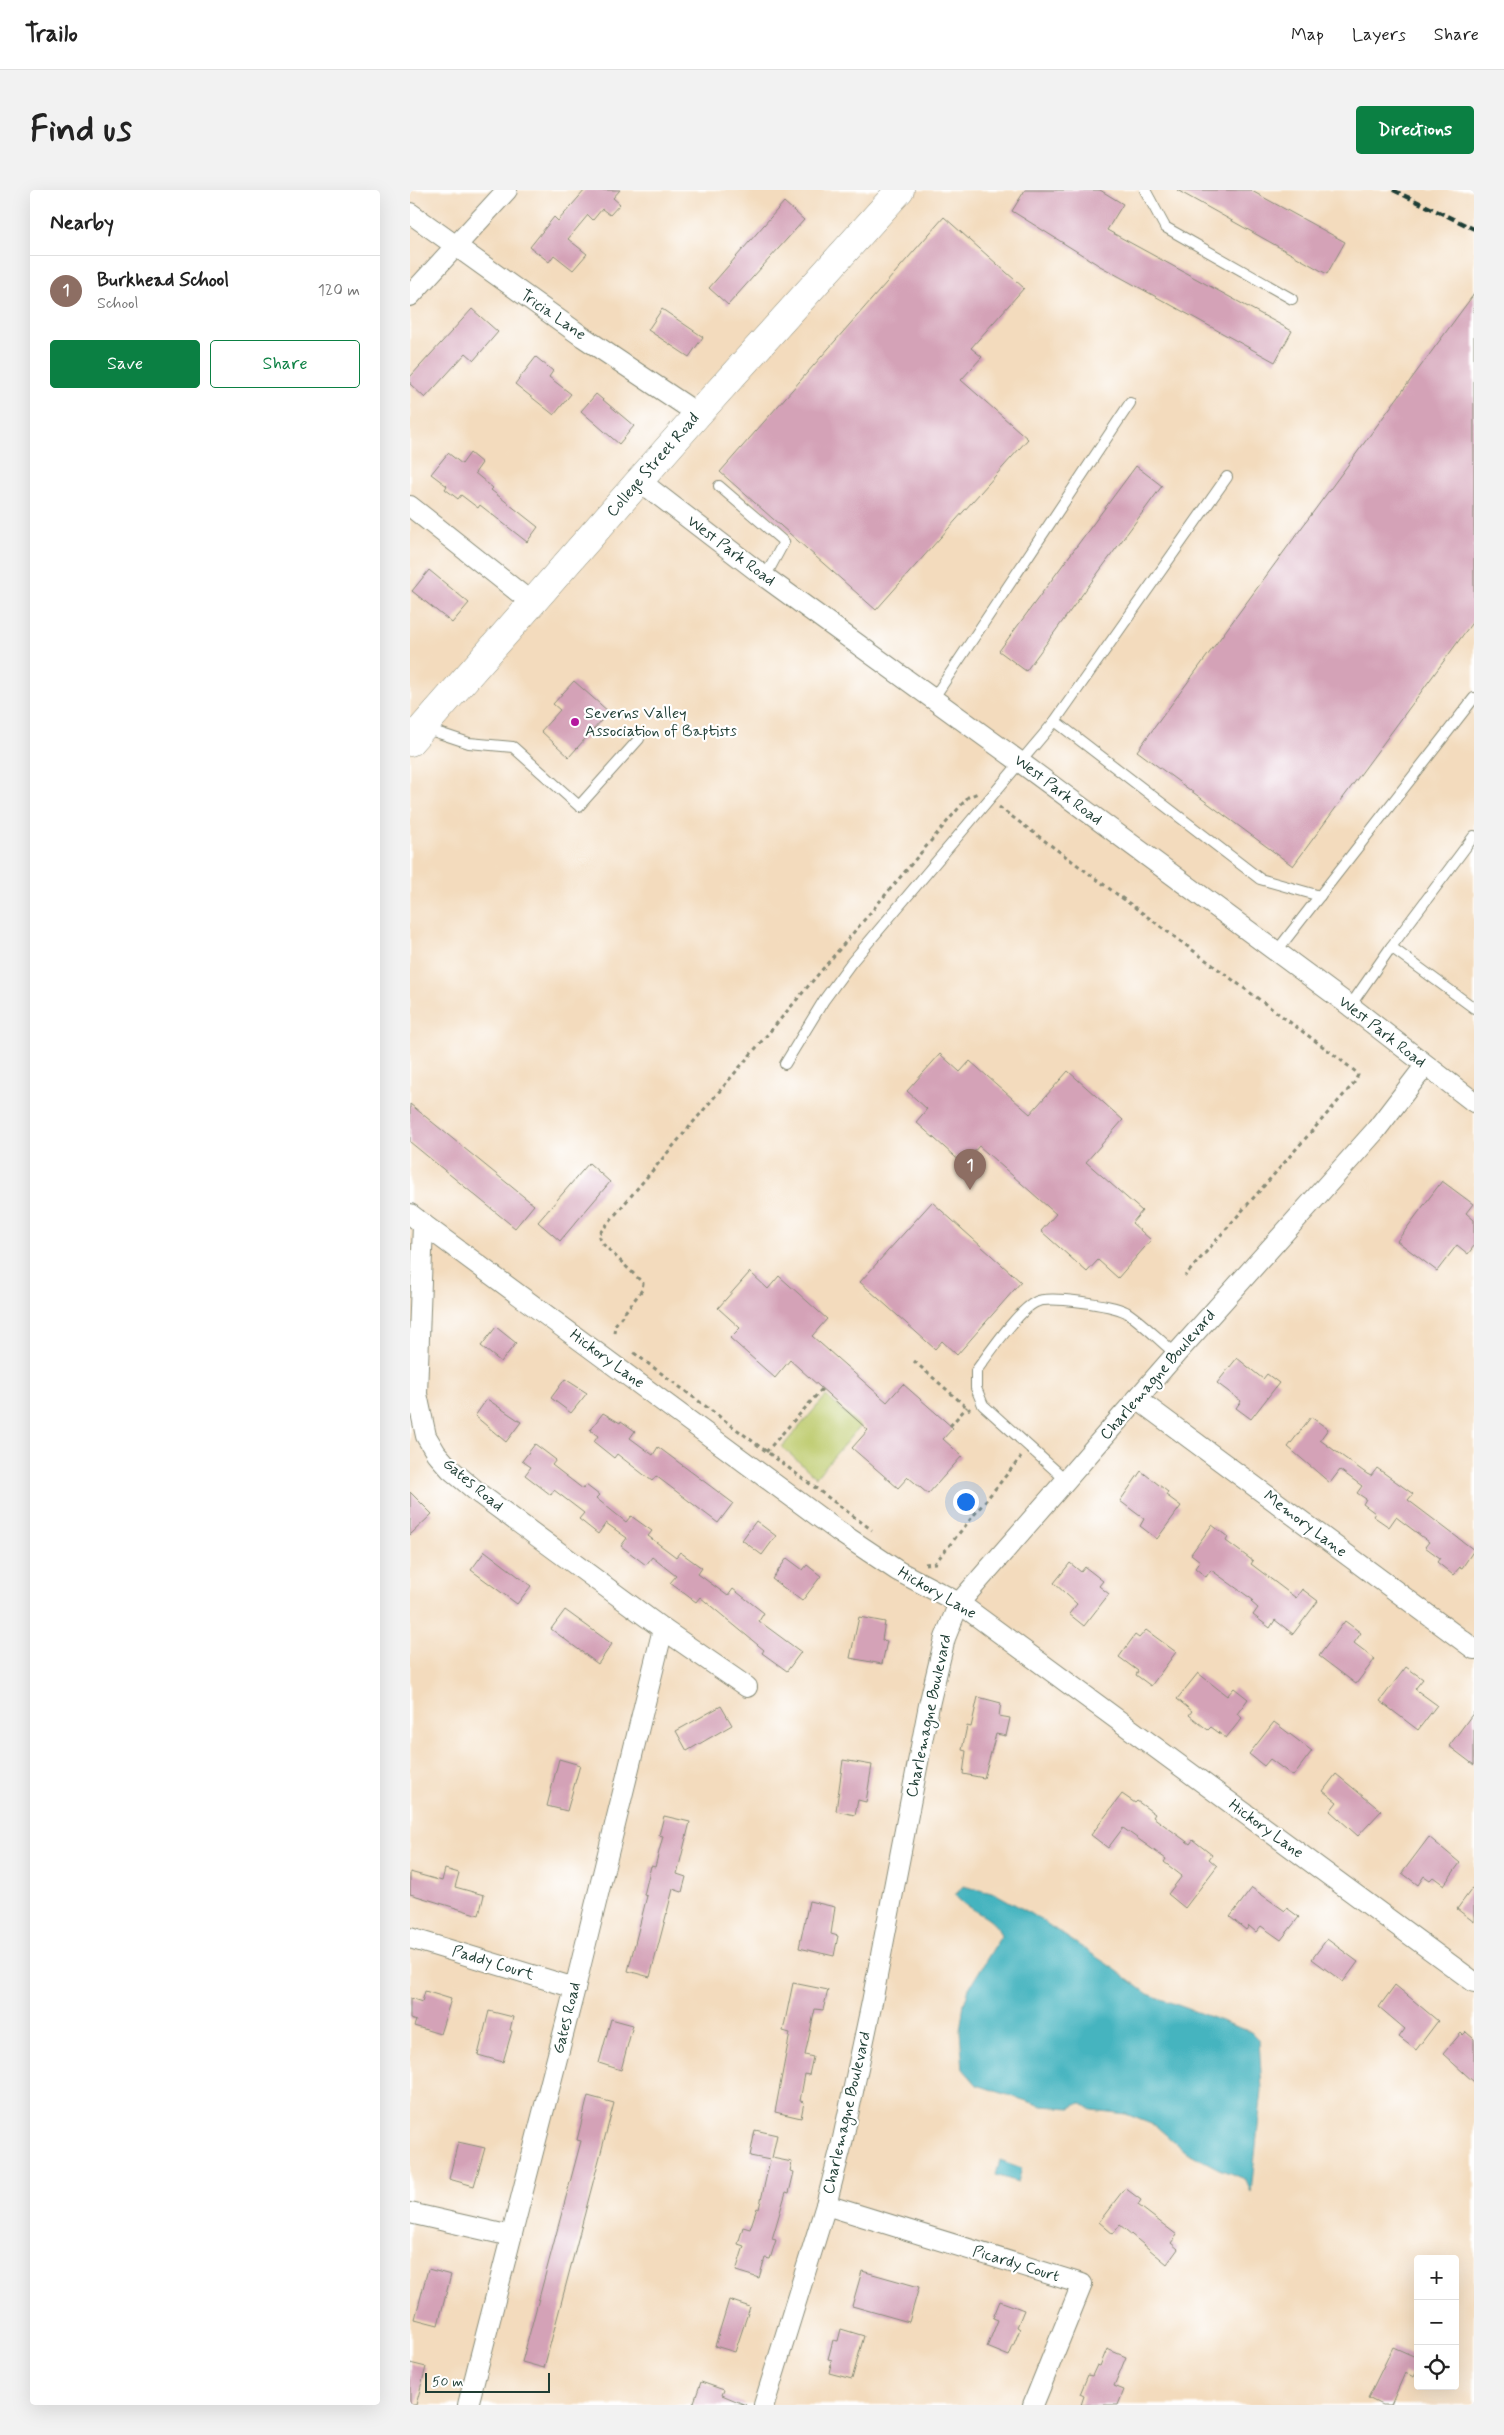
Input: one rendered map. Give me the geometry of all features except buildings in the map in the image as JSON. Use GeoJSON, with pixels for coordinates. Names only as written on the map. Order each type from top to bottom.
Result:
{"type":"FeatureCollection","features":[{"type":"Feature","properties":{"kind":"street"},"geometry":{"type":"LineString","coordinates":[[410,296],[507,190]]}},
{"type":"Feature","properties":{"kind":"street","name":"College Street Road"},"geometry":{"type":"LineString","coordinates":[[417,735],[698,414],[900,190]]}},
{"type":"Feature","properties":{"kind":"street","name":"Tricia Lane"},"geometry":{"type":"LineString","coordinates":[[410,214],[583,337],[698,414]]}},
{"type":"Feature","properties":{"kind":"street","name":"West Park Road"},"geometry":{"type":"LineString","coordinates":[[640,480],[765,577],[1020,762],[1350,1006],[1474,1102]]}},
{"type":"Feature","properties":{"kind":"street"},"geometry":{"type":"LineString","coordinates":[[410,506],[532,603]]}},
{"type":"Feature","properties":{"kind":"street","name":"Charlemagne Boulevard"},"geometry":{"type":"LineString","coordinates":[[764,2405],[826,2205],[872,2002],[929,1705],[945,1638],[959,1603],[1176,1354],[1376,1130],[1426,1066]]}},
{"type":"Feature","properties":{"kind":"street","name":"Gates Road"},"geometry":{"type":"LineString","coordinates":[[416,1219],[417,1394],[415,1420],[436,1453],[450,1469],[482,1495],[663,1630],[746,1687]]}},
{"type":"Feature","properties":{"kind":"street","name":"Hickory Lane"},"geometry":{"type":"LineString","coordinates":[[416,1219],[838,1531],[898,1571],[959,1603],[1474,1982]]}},
{"type":"Feature","properties":{"kind":"street","name":"Memory Lane"},"geometry":{"type":"LineString","coordinates":[[1137,1399],[1474,1649]]}},
{"type":"Feature","properties":{"kind":"street","name":"Gates Road"},"geometry":{"type":"LineString","coordinates":[[468,2405],[575,1988],[663,1630]]}},
{"type":"Feature","properties":{"kind":"street","name":"Paddy Court"},"geometry":{"type":"LineString","coordinates":[[410,1938],[575,1988]]}},
{"type":"Feature","properties":{"kind":"street","name":"Picardy Court"},"geometry":{"type":"LineString","coordinates":[[826,2205],[1082,2284],[1033,2405]]}},
{"type":"Feature","properties":{"kind":"street"},"geometry":{"type":"LineString","coordinates":[[410,2212],[511,2236]]}},
{"type":"Feature","properties":{"kind":"lane"},"geometry":{"type":"LineString","coordinates":[[1145,190],[1165,228],[1292,299]]}},
{"type":"Feature","properties":{"kind":"lane"},"geometry":{"type":"LineString","coordinates":[[933,699],[1130,403]]}},
{"type":"Feature","properties":{"kind":"lane"},"geometry":{"type":"LineString","coordinates":[[785,1064],[824,1000],[851,963],[1055,721],[1227,477]]}},
{"type":"Feature","properties":{"kind":"lane"},"geometry":{"type":"LineString","coordinates":[[719,486],[784,542],[765,577]]}},
{"type":"Feature","properties":{"kind":"lane"},"geometry":{"type":"LineString","coordinates":[[1276,952],[1474,698]]}},
{"type":"Feature","properties":{"kind":"lane"},"geometry":{"type":"LineString","coordinates":[[1055,721],[1260,879],[1320,896]]}},
{"type":"Feature","properties":{"kind":"lane"},"geometry":{"type":"LineString","coordinates":[[417,735],[513,748],[579,806],[639,739]]}},
{"type":"Feature","properties":{"kind":"lane"},"geometry":{"type":"LineString","coordinates":[[1350,1006],[1391,947],[1474,836]]}},
{"type":"Feature","properties":{"kind":"lane"},"geometry":{"type":"LineString","coordinates":[[1391,947],[1474,1008]]}},
{"type":"Feature","properties":{"kind":"lane"},"geometry":{"type":"LineString","coordinates":[[1066,1480],[983,1405],[976,1388],[976,1371],[1024,1311],[1036,1302],[1050,1299],[1089,1303],[1126,1312],[1176,1354]]}},
{"type":"Feature","properties":{"kind":"path"},"geometry":{"type":"LineString","coordinates":[[614,1333],[615,1325],[642,1290],[643,1283],[603,1244],[598,1235],[968,797],[974,793],[981,794]]}},
{"type":"Feature","properties":{"kind":"path"},"geometry":{"type":"LineString","coordinates":[[998,806],[1340,1060],[1358,1076],[1354,1083],[1184,1276]]}},
{"type":"Feature","properties":{"kind":"path"},"geometry":{"type":"LineString","coordinates":[[634,1353],[878,1534]]}},
{"type":"Feature","properties":{"kind":"path"},"geometry":{"type":"LineString","coordinates":[[762,1457],[822,1389]]}},
{"type":"Feature","properties":{"kind":"path"},"geometry":{"type":"LineString","coordinates":[[950,1426],[967,1407]]}},
{"type":"Feature","properties":{"kind":"path"},"geometry":{"type":"LineString","coordinates":[[923,1563],[930,1565],[935,1563],[1021,1457]]}},
{"type":"Feature","properties":{"kind":"green space"},"geometry":{"type":"Polygon","coordinates":[[[826,1396],[860,1426],[816,1477],[782,1447],[826,1396]]]}},
{"type":"Feature","properties":{"kind":"water"},"geometry":{"type":"Polygon","coordinates":[[[963,1886],[996,1894],[1032,1914],[1116,1970],[1148,1994],[1251,2032],[1259,2040],[1262,2090],[1251,2192],[1245,2179],[1219,2169],[1183,2150],[1156,2126],[1126,2114],[1092,2110],[1081,2103],[1070,2108],[1042,2106],[977,2085],[963,2069],[960,2030],[964,2004],[969,1988],[1001,1936],[993,1923],[960,1901],[955,1895],[963,1886]]]}},
{"type":"Feature","properties":{"kind":"water"},"geometry":{"type":"Polygon","coordinates":[[[1000,2160],[1022,2168],[1018,2182],[996,2175],[1000,2160]]]}},
{"type":"Feature","properties":{"kind":"railway"},"geometry":{"type":"LineString","coordinates":[[1393,190],[1474,229]]}},
{"type":"Feature","properties":{"kind":"place","name":"Severns Valley Association of Baptists"},"geometry":{"type":"Point","coordinates":[575,722]}},
{"type":"Feature","properties":{"kind":"place","name":"Burkhead School"},"geometry":{"type":"Point","coordinates":[970,1190]}}]}
